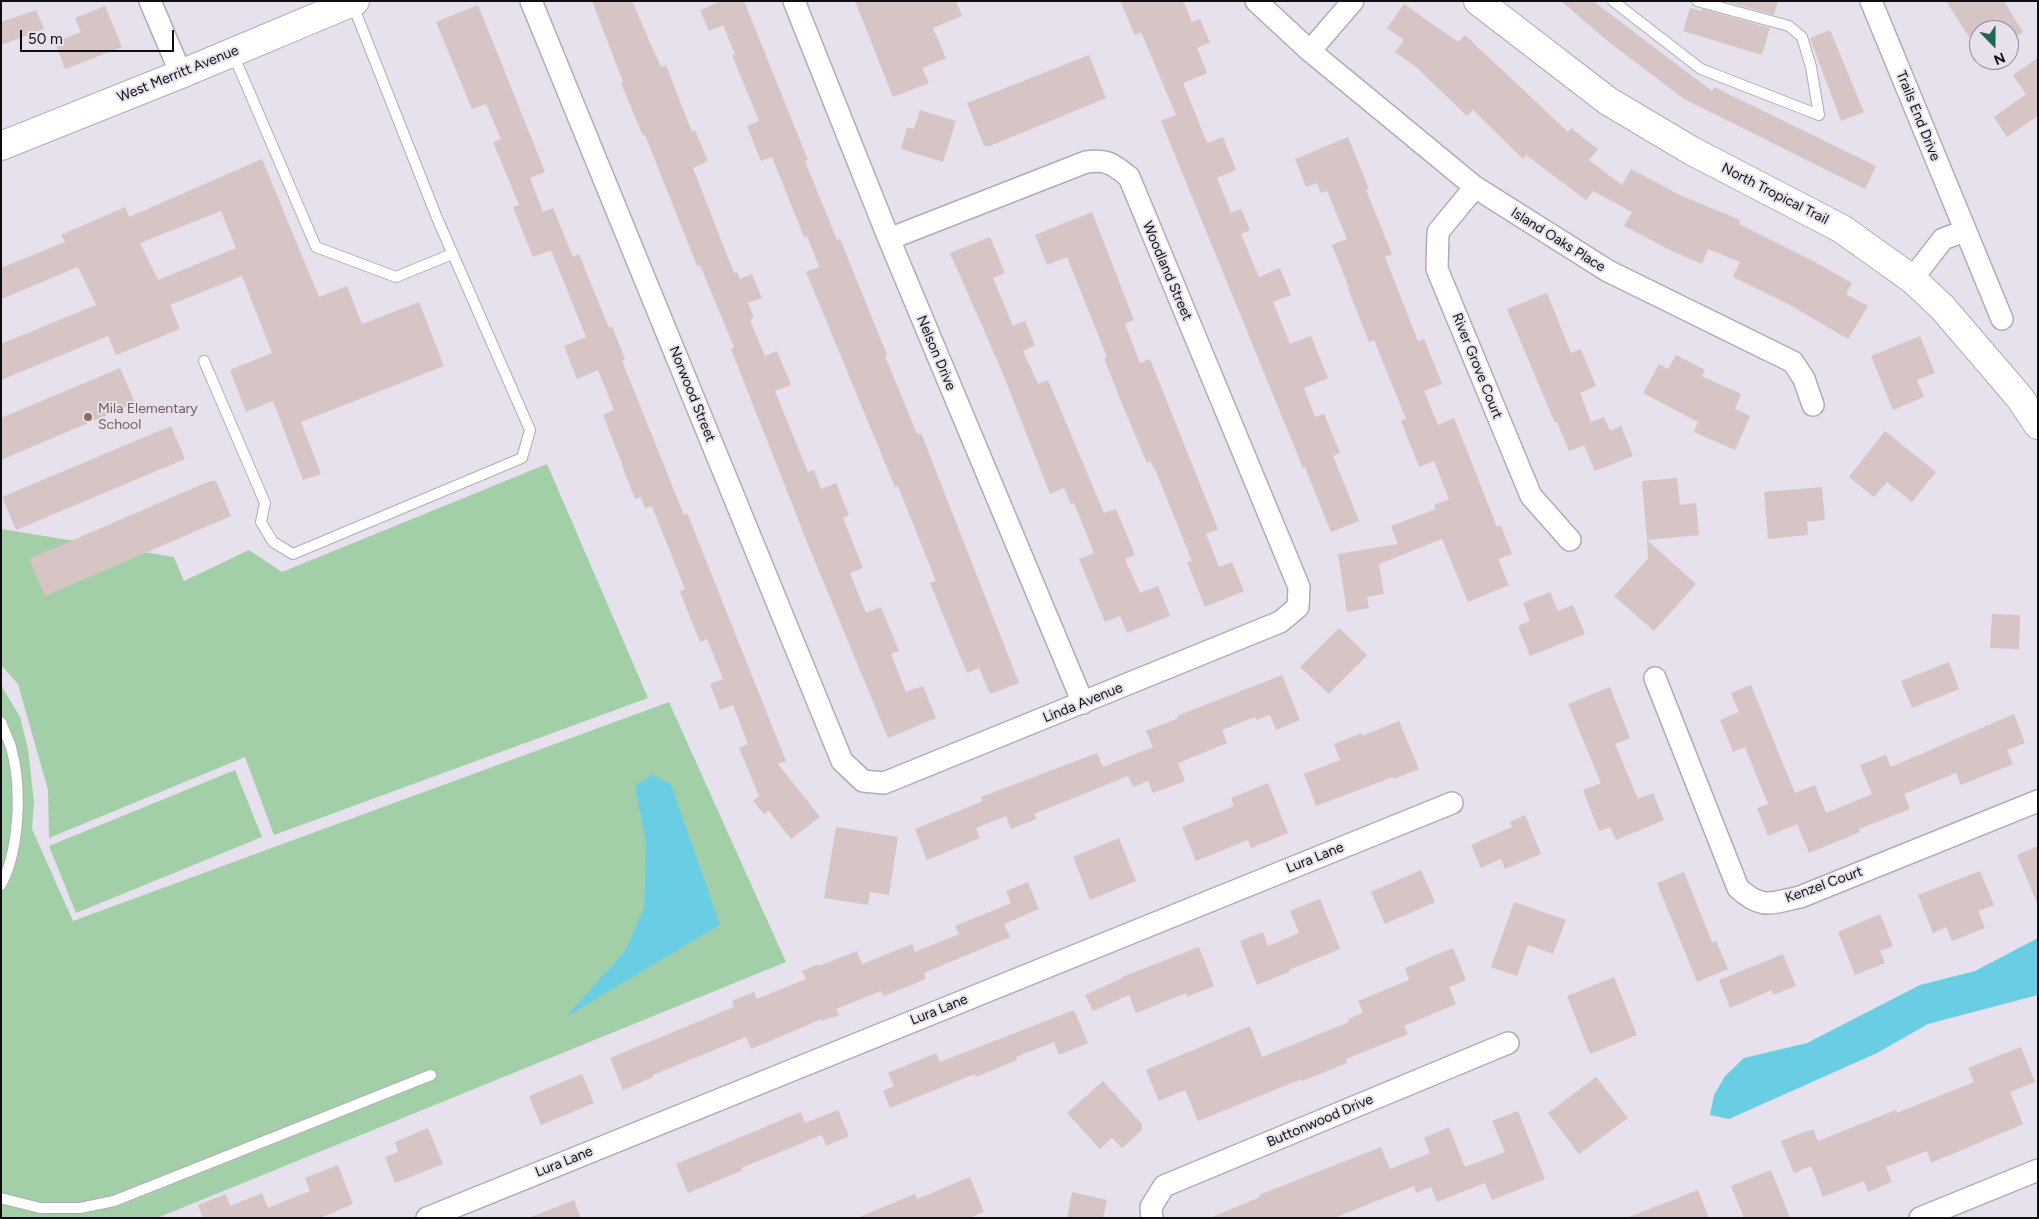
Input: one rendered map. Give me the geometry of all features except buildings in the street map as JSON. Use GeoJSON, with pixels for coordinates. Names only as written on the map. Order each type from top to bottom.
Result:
{"type":"FeatureCollection","features":[{"type":"Feature","properties":{"kind":"street"},"geometry":{"type":"LineString","coordinates":[[150,1],[181,74]]}},
{"type":"Feature","properties":{"kind":"street","name":"Norwood Street"},"geometry":{"type":"LineString","coordinates":[[531,1],[842,761],[863,781]]}},
{"type":"Feature","properties":{"kind":"street","name":"Nelson Drive"},"geometry":{"type":"LineString","coordinates":[[794,1],[889,239],[1083,703]]}},
{"type":"Feature","properties":{"kind":"street","name":"Island Oaks Place"},"geometry":{"type":"LineString","coordinates":[[1256,1],[1310,51],[1475,187],[1608,271],[1793,362],[1804,379],[1813,405]]}},
{"type":"Feature","properties":{"kind":"street"},"geometry":{"type":"LineString","coordinates":[[1310,51],[1353,1]]}},
{"type":"Feature","properties":{"kind":"street","name":"North Tropical Trail"},"geometry":{"type":"LineString","coordinates":[[1478,1],[1608,101],[1692,151],[1842,229],[1912,279],[1942,307],[2001,375],[2020,398],[2038,425]]}},
{"type":"Feature","properties":{"kind":"street","name":"Trails End Drive"},"geometry":{"type":"LineString","coordinates":[[1871,1],[2002,319]]}},
{"type":"Feature","properties":{"kind":"street","name":"West Merritt Avenue"},"geometry":{"type":"LineString","coordinates":[[1,146],[181,74],[353,2]]}},
{"type":"Feature","properties":{"kind":"street","name":"Woodland Street"},"geometry":{"type":"LineString","coordinates":[[889,239],[1086,162],[1101,160],[1116,166],[1129,177],[1298,587],[1298,607]]}},
{"type":"Feature","properties":{"kind":"street","name":"River Grove Court"},"geometry":{"type":"LineString","coordinates":[[1475,187],[1438,232],[1437,269],[1531,496],[1570,540]]}},
{"type":"Feature","properties":{"kind":"street"},"geometry":{"type":"LineString","coordinates":[[1912,279],[1943,239],[1965,231]]}},
{"type":"Feature","properties":{"kind":"street","name":"Linda Avenue"},"geometry":{"type":"LineString","coordinates":[[863,781],[884,783],[1280,622],[1298,607]]}},
{"type":"Feature","properties":{"kind":"street","name":"Kenzel Court"},"geometry":{"type":"LineString","coordinates":[[1655,678],[1738,888],[1750,899],[1768,904],[1800,897],[2038,801]]}},
{"type":"Feature","properties":{"kind":"street","name":"Lura Lane"},"geometry":{"type":"LineString","coordinates":[[427,1218],[1452,803]]}},
{"type":"Feature","properties":{"kind":"street","name":"Buttonwood Drive"},"geometry":{"type":"LineString","coordinates":[[1152,1218],[1151,1208],[1164,1186],[1508,1042]]}},
{"type":"Feature","properties":{"kind":"street"},"geometry":{"type":"LineString","coordinates":[[1920,1218],[2038,1170]]}},
{"type":"Feature","properties":{"kind":"lane"},"geometry":{"type":"LineString","coordinates":[[1613,1],[1701,69],[1819,115],[1811,67],[1802,37],[1789,26],[1697,1]]}},
{"type":"Feature","properties":{"kind":"lane"},"geometry":{"type":"LineString","coordinates":[[204,361],[265,503],[261,522],[273,542],[293,554],[522,458],[530,430],[452,254],[353,2]]}},
{"type":"Feature","properties":{"kind":"lane"},"geometry":{"type":"LineString","coordinates":[[232,53],[316,247],[396,277],[452,254]]}},
{"type":"Feature","properties":{"kind":"lane"},"geometry":{"type":"LineString","coordinates":[[1,722],[11,749],[17,808],[17,838],[1,885]]}},
{"type":"Feature","properties":{"kind":"lane"},"geometry":{"type":"LineString","coordinates":[[1,1198],[40,1208],[80,1208],[114,1201],[431,1075]]}},
{"type":"Feature","properties":{"kind":"green space"},"geometry":{"type":"Polygon","coordinates":[[[547,464],[648,698],[274,835],[245,757],[49,838],[48,790],[18,684],[1,665],[1,529],[174,557],[184,581],[249,550],[282,572],[547,464]]]}},
{"type":"Feature","properties":{"kind":"green space"},"geometry":{"type":"Polygon","coordinates":[[[1,685],[20,717],[28,749],[34,802],[32,829],[73,921],[669,702],[786,962],[157,1218],[1,1218],[1,685]]]}},
{"type":"Feature","properties":{"kind":"green space"},"geometry":{"type":"Polygon","coordinates":[[[235,770],[262,837],[76,913],[49,846],[235,770]]]}},
{"type":"Feature","properties":{"kind":"water"},"geometry":{"type":"Polygon","coordinates":[[[651,775],[671,784],[720,925],[566,1017],[625,951],[644,909],[646,843],[635,786],[651,775]]]}},
{"type":"Feature","properties":{"kind":"water"},"geometry":{"type":"Polygon","coordinates":[[[2038,938],[2038,995],[1928,1024],[1877,1053],[1729,1119],[1710,1115],[1714,1095],[1725,1076],[1744,1058],[1807,1043],[1920,985],[1975,971],[2038,938]]]}},
{"type":"Feature","properties":{"kind":"place","name":"Mila Elementary School"},"geometry":{"type":"Point","coordinates":[88,417]}}]}
